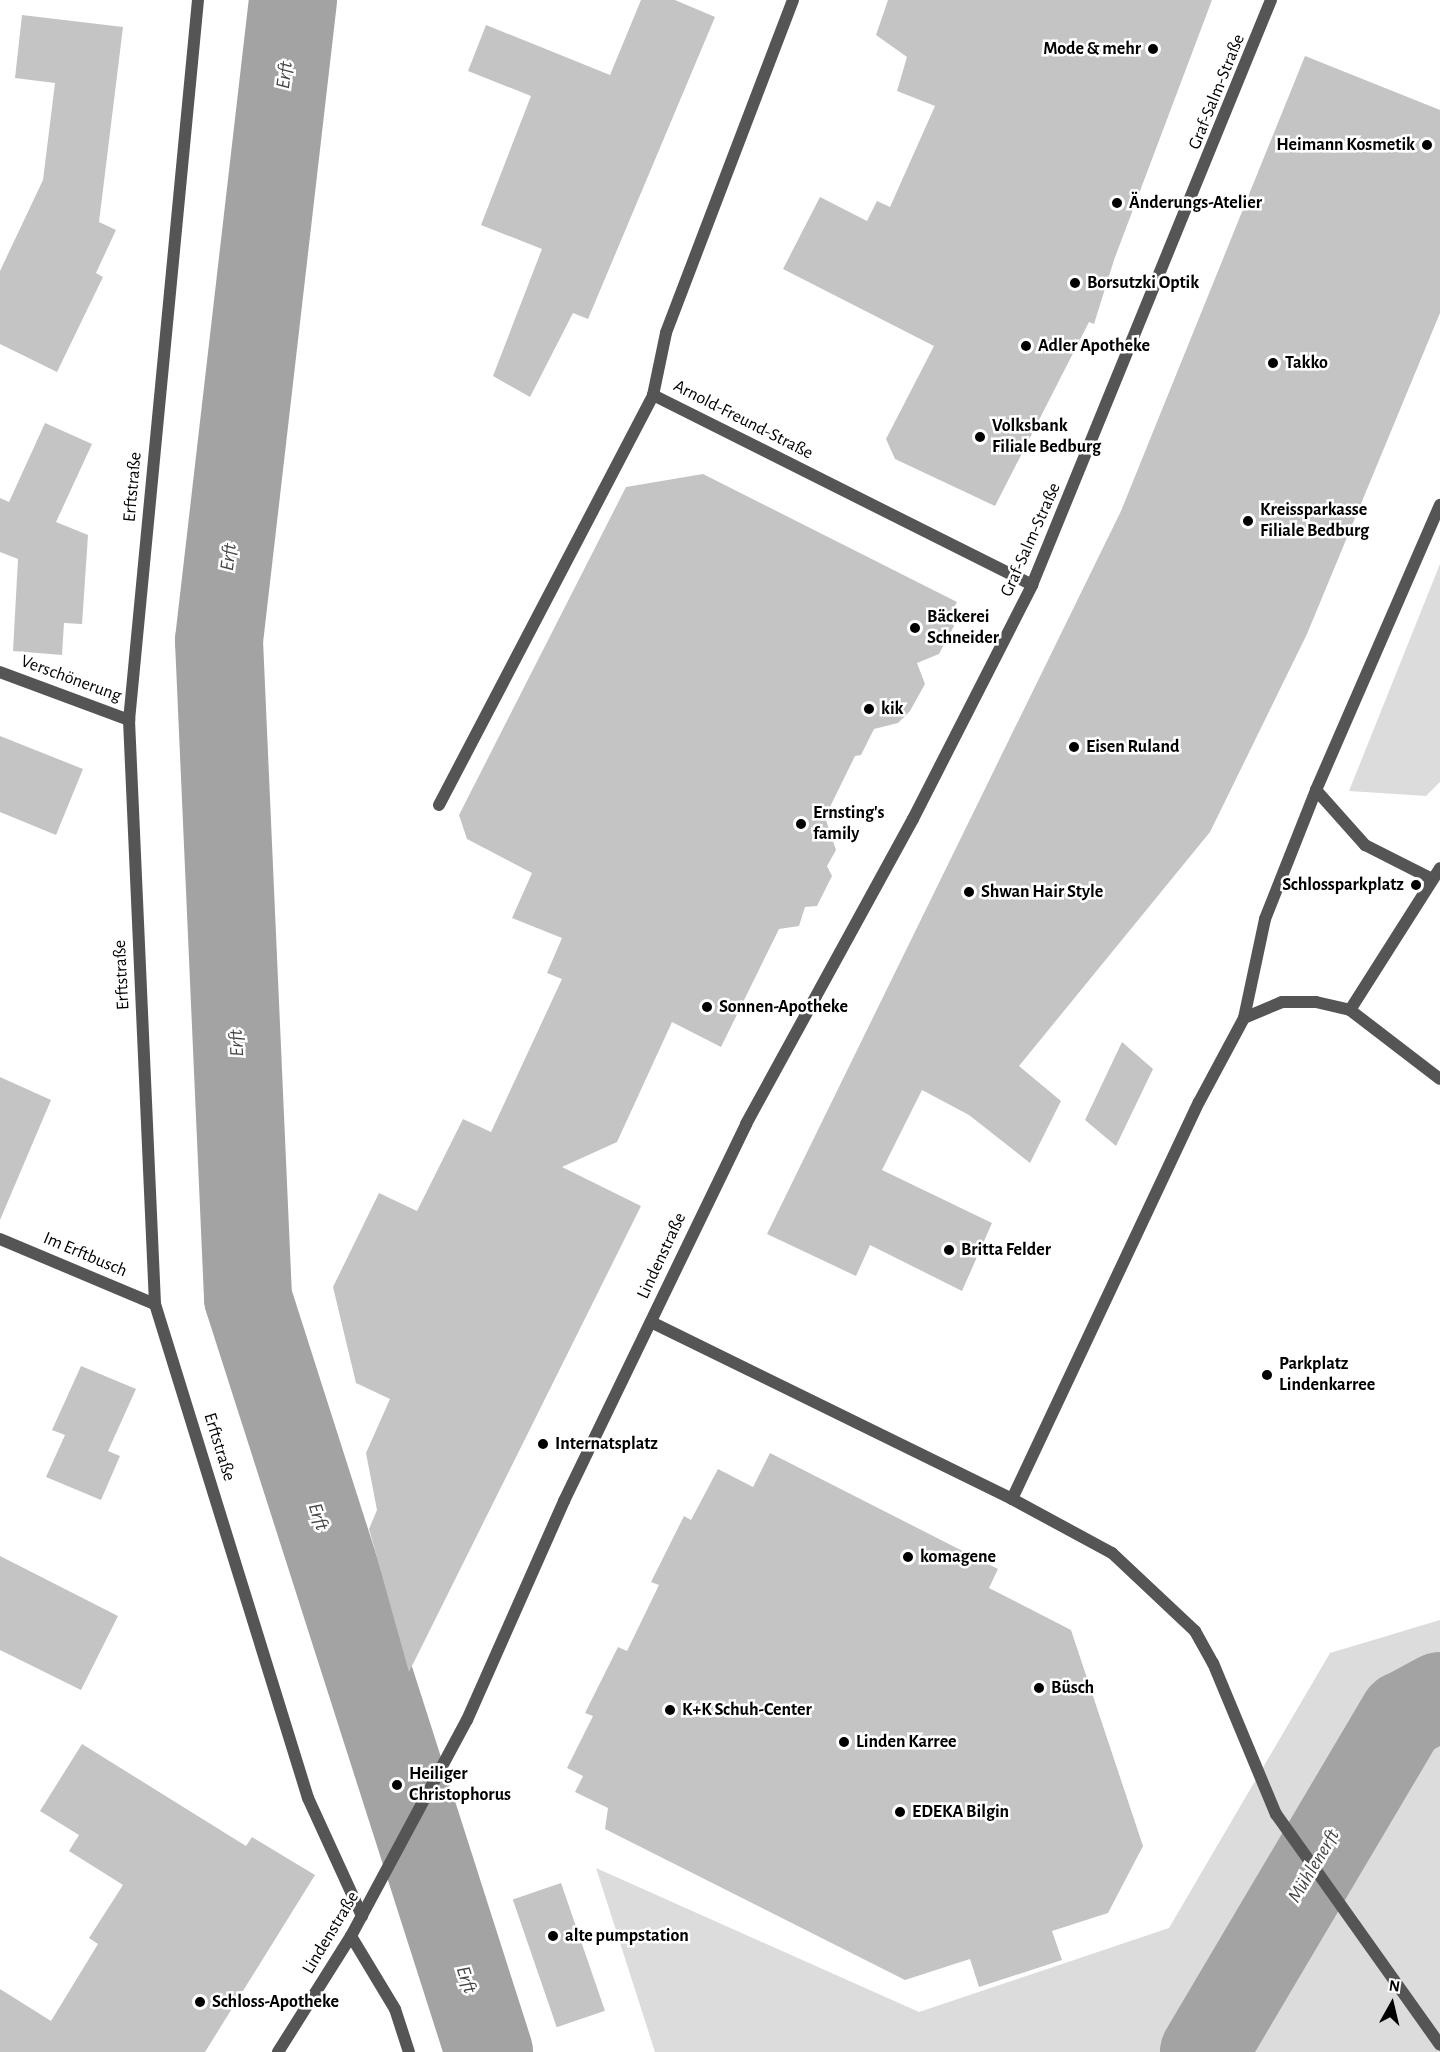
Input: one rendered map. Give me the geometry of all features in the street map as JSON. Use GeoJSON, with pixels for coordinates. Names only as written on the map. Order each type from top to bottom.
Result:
{"type":"FeatureCollection","features":[{"type":"Feature","properties":{"kind":"street","name":"Erftstraße"},"geometry":{"type":"LineString","coordinates":[[198,0],[129,720],[155,1304],[308,1798],[362,1916]]}},
{"type":"Feature","properties":{"kind":"street","name":"Arnold-Freund-Straße"},"geometry":{"type":"LineString","coordinates":[[792,0],[666,333],[653,395],[1032,585]]}},
{"type":"Feature","properties":{"kind":"street","name":"Graf-Salm-Straße"},"geometry":{"type":"LineString","coordinates":[[913,819],[1032,585],[1271,0]]}},
{"type":"Feature","properties":{"kind":"street"},"geometry":{"type":"LineString","coordinates":[[439,805],[653,395]]}},
{"type":"Feature","properties":{"kind":"street"},"geometry":{"type":"LineString","coordinates":[[1012,1499],[1199,1102],[1244,1018],[1265,919],[1316,790],[1440,505]]}},
{"type":"Feature","properties":{"kind":"street","name":"Verschönerung"},"geometry":{"type":"LineString","coordinates":[[0,672],[129,720]]}},
{"type":"Feature","properties":{"kind":"street"},"geometry":{"type":"LineString","coordinates":[[1316,790],[1365,845],[1432,879]]}},
{"type":"Feature","properties":{"kind":"street","name":"Lindenstraße"},"geometry":{"type":"LineString","coordinates":[[278,2052],[351,1936],[467,1720],[564,1501],[746,1124],[913,819]]}},
{"type":"Feature","properties":{"kind":"street"},"geometry":{"type":"LineString","coordinates":[[1350,1010],[1440,868]]}},
{"type":"Feature","properties":{"kind":"street"},"geometry":{"type":"LineString","coordinates":[[1244,1018],[1282,1002],[1316,1002],[1350,1010],[1440,1079]]}},
{"type":"Feature","properties":{"kind":"street","name":"Im Erftbusch"},"geometry":{"type":"LineString","coordinates":[[0,1239],[155,1304]]}},
{"type":"Feature","properties":{"kind":"street"},"geometry":{"type":"LineString","coordinates":[[651,1322],[1012,1499],[1112,1553],[1195,1631],[1213,1663],[1276,1814],[1440,2045]]}},
{"type":"Feature","properties":{"kind":"street"},"geometry":{"type":"LineString","coordinates":[[351,1936],[394,2009],[409,2052]]}},
{"type":"Feature","properties":{"kind":"shaded area"},"geometry":{"type":"Polygon","coordinates":[[[1440,564],[1440,782],[1426,796],[1349,791],[1440,564]]]}},
{"type":"Feature","properties":{"kind":"shaded area"},"geometry":{"type":"Polygon","coordinates":[[[1440,1620],[1440,2052],[655,2052],[596,1868],[919,2012],[1169,1928],[1330,1653],[1440,1620]]]}},
{"type":"Feature","properties":{"kind":"building"},"geometry":{"type":"Polygon","coordinates":[[[641,0],[675,0],[715,17],[588,319],[573,313],[530,397],[493,376],[542,249],[481,225],[531,96],[468,71],[486,25],[610,75],[641,0]]]}},
{"type":"Feature","properties":{"kind":"building"},"geometry":{"type":"Polygon","coordinates":[[[888,0],[1212,0],[1114,260],[1094,324],[1089,322],[995,506],[895,459],[886,439],[934,346],[783,269],[820,197],[867,221],[877,201],[890,207],[935,106],[897,91],[907,57],[876,35],[888,0]]]}},
{"type":"Feature","properties":{"kind":"building"},"geometry":{"type":"Polygon","coordinates":[[[22,15],[123,27],[99,222],[116,230],[96,273],[103,277],[57,372],[0,344],[0,271],[43,180],[55,83],[15,78],[22,15]]]}},
{"type":"Feature","properties":{"kind":"building"},"geometry":{"type":"Polygon","coordinates":[[[1305,56],[1440,110],[1440,313],[1307,634],[1210,832],[1019,1066],[1061,1101],[1030,1163],[969,1115],[922,1090],[882,1170],[992,1223],[962,1291],[870,1245],[856,1276],[767,1234],[1121,511],[1305,56]]]}},
{"type":"Feature","properties":{"kind":"building"},"geometry":{"type":"Polygon","coordinates":[[[45,423],[92,444],[56,522],[88,535],[82,624],[64,623],[62,655],[13,651],[18,559],[0,552],[0,498],[9,502],[45,423]]]}},
{"type":"Feature","properties":{"kind":"building"},"geometry":{"type":"Polygon","coordinates":[[[703,474],[957,602],[949,616],[954,626],[939,654],[917,663],[925,684],[910,711],[898,723],[874,729],[861,755],[855,756],[825,817],[836,850],[827,866],[832,876],[817,906],[805,907],[799,926],[779,929],[721,1047],[672,1022],[617,1142],[562,1167],[641,1206],[409,1672],[369,1529],[377,1510],[366,1453],[390,1399],[356,1383],[333,1287],[379,1193],[417,1211],[463,1119],[491,1132],[562,979],[547,973],[562,938],[512,918],[532,873],[467,839],[459,815],[626,487],[703,474]]]}},
{"type":"Feature","properties":{"kind":"building"},"geometry":{"type":"Polygon","coordinates":[[[0,736],[83,769],[56,835],[0,812],[0,736]]]}},
{"type":"Feature","properties":{"kind":"building"},"geometry":{"type":"Polygon","coordinates":[[[1122,1042],[1153,1069],[1116,1146],[1085,1120],[1122,1042]]]}},
{"type":"Feature","properties":{"kind":"building"},"geometry":{"type":"Polygon","coordinates":[[[0,1077],[51,1100],[0,1220],[0,1077]]]}},
{"type":"Feature","properties":{"kind":"building"},"geometry":{"type":"Polygon","coordinates":[[[81,1366],[136,1389],[108,1451],[120,1456],[101,1500],[46,1477],[65,1435],[52,1430],[81,1366]]]}},
{"type":"Feature","properties":{"kind":"building","name":"Linden Karree"},"geometry":{"type":"Polygon","coordinates":[[[770,1453],[998,1569],[989,1588],[1071,1630],[1143,1846],[1108,1913],[1052,1931],[1062,1960],[979,1987],[970,1959],[905,1980],[605,1829],[608,1808],[575,1792],[583,1776],[567,1768],[593,1716],[585,1713],[618,1647],[627,1651],[659,1585],[651,1582],[684,1516],[691,1520],[718,1469],[753,1487],[770,1453]]]}},
{"type":"Feature","properties":{"kind":"building"},"geometry":{"type":"Polygon","coordinates":[[[0,1556],[118,1616],[81,1690],[0,1650],[0,1556]]]}},
{"type":"Feature","properties":{"kind":"building"},"geometry":{"type":"Polygon","coordinates":[[[82,1744],[246,1846],[252,1837],[315,1875],[205,2052],[0,2052],[0,1989],[51,2021],[98,1944],[89,1938],[123,1885],[69,1851],[79,1835],[40,1811],[82,1744]]]}},
{"type":"Feature","properties":{"kind":"building","name":"alte pumpstation"},"geometry":{"type":"Polygon","coordinates":[[[561,1883],[605,2011],[557,2027],[513,1900],[561,1883]]]}},
{"type":"Feature","properties":{"kind":"waterway","name":"Erft"},"geometry":{"type":"LineString","coordinates":[[293,0],[219,641],[248,1298],[489,2052]]}},
{"type":"Feature","properties":{"kind":"waterway","name":"Mühlenerft"},"geometry":{"type":"LineString","coordinates":[[1204,2052],[1403,1716],[1440,1696]]}},
{"type":"Feature","properties":{"kind":"place","name":"Mode & mehr"},"geometry":{"type":"Point","coordinates":[1153,49]}},
{"type":"Feature","properties":{"kind":"place","name":"Heimann Kosmetik"},"geometry":{"type":"Point","coordinates":[1427,145]}},
{"type":"Feature","properties":{"kind":"place","name":"Änderungs-Atelier"},"geometry":{"type":"Point","coordinates":[1117,203]}},
{"type":"Feature","properties":{"kind":"place","name":"Borsutzki Optik"},"geometry":{"type":"Point","coordinates":[1075,283]}},
{"type":"Feature","properties":{"kind":"place","name":"Adler Apotheke"},"geometry":{"type":"Point","coordinates":[1026,346]}},
{"type":"Feature","properties":{"kind":"place","name":"Takko"},"geometry":{"type":"Point","coordinates":[1273,363]}},
{"type":"Feature","properties":{"kind":"place","name":"Volksbank Filiale Bedburg"},"geometry":{"type":"Point","coordinates":[980,437]}},
{"type":"Feature","properties":{"kind":"place","name":"Kreissparkasse Filiale Bedburg"},"geometry":{"type":"Point","coordinates":[1248,521]}},
{"type":"Feature","properties":{"kind":"place","name":"Bäckerei Schneider"},"geometry":{"type":"Point","coordinates":[915,628]}},
{"type":"Feature","properties":{"kind":"place","name":"kik"},"geometry":{"type":"Point","coordinates":[869,709]}},
{"type":"Feature","properties":{"kind":"place","name":"Eisen Ruland"},"geometry":{"type":"Point","coordinates":[1074,747]}},
{"type":"Feature","properties":{"kind":"place","name":"Ernsting's family"},"geometry":{"type":"Point","coordinates":[801,824]}},
{"type":"Feature","properties":{"kind":"place","name":"Schlossparkplatz"},"geometry":{"type":"Point","coordinates":[1416,885]}},
{"type":"Feature","properties":{"kind":"place","name":"Shwan Hair Style"},"geometry":{"type":"Point","coordinates":[969,892]}},
{"type":"Feature","properties":{"kind":"place","name":"Sonnen-Apotheke"},"geometry":{"type":"Point","coordinates":[707,1007]}},
{"type":"Feature","properties":{"kind":"place","name":"Britta Felder"},"geometry":{"type":"Point","coordinates":[949,1250]}},
{"type":"Feature","properties":{"kind":"place","name":"Parkplatz Lindenkarree"},"geometry":{"type":"Point","coordinates":[1267,1375]}},
{"type":"Feature","properties":{"kind":"place","name":"Internatsplatz"},"geometry":{"type":"Point","coordinates":[543,1444]}},
{"type":"Feature","properties":{"kind":"place","name":"komagene"},"geometry":{"type":"Point","coordinates":[908,1557]}},
{"type":"Feature","properties":{"kind":"place","name":"Büsch"},"geometry":{"type":"Point","coordinates":[1039,1688]}},
{"type":"Feature","properties":{"kind":"place","name":"K+K Schuh-Center"},"geometry":{"type":"Point","coordinates":[670,1710]}},
{"type":"Feature","properties":{"kind":"place","name":"Linden Karree"},"geometry":{"type":"Point","coordinates":[844,1742]}},
{"type":"Feature","properties":{"kind":"place","name":"Heiliger Christophorus"},"geometry":{"type":"Point","coordinates":[397,1785]}},
{"type":"Feature","properties":{"kind":"place","name":"EDEKA Bilgin"},"geometry":{"type":"Point","coordinates":[900,1812]}},
{"type":"Feature","properties":{"kind":"place","name":"alte pumpstation"},"geometry":{"type":"Point","coordinates":[553,1936]}},
{"type":"Feature","properties":{"kind":"place","name":"Schloss-Apotheke"},"geometry":{"type":"Point","coordinates":[200,2002]}}]}
